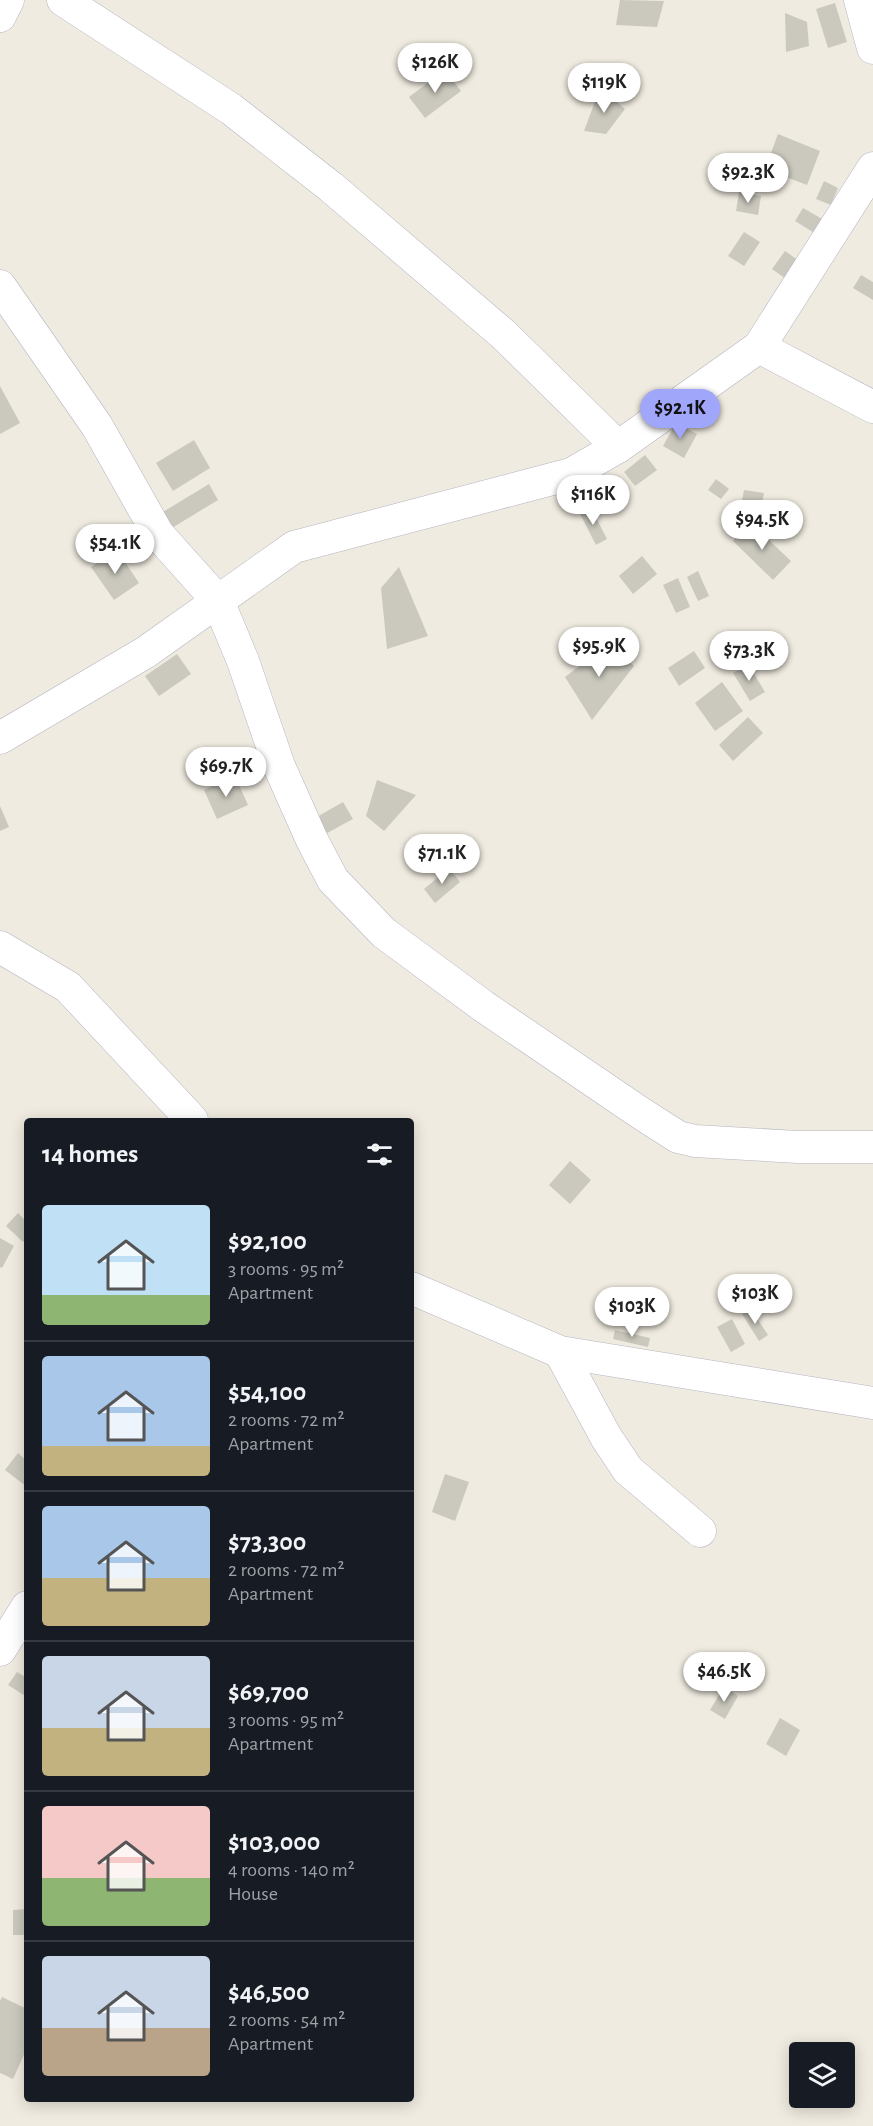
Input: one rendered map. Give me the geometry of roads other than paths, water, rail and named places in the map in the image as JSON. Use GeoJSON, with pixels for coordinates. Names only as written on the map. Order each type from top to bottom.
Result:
{"type":"FeatureCollection","features":[{"type":"Feature","properties":{"kind":"street"},"geometry":{"type":"LineString","coordinates":[[0,16],[8,0]]}},
{"type":"Feature","properties":{"kind":"street"},"geometry":{"type":"LineString","coordinates":[[63,0],[231,109],[331,187],[503,334],[618,447]]}},
{"type":"Feature","properties":{"kind":"street"},"geometry":{"type":"LineString","coordinates":[[860,0],[873,48]]}},
{"type":"Feature","properties":{"kind":"street"},"geometry":{"type":"LineString","coordinates":[[0,738],[147,652],[294,547],[571,474],[618,447],[759,347],[873,168]]}},
{"type":"Feature","properties":{"kind":"street"},"geometry":{"type":"LineString","coordinates":[[0,286],[97,426],[158,534],[218,602],[243,661],[279,766],[312,840],[333,879],[384,933],[483,1006],[678,1137],[695,1141],[798,1147],[873,1147]]}},
{"type":"Feature","properties":{"kind":"street"},"geometry":{"type":"LineString","coordinates":[[759,347],[873,406]]}},
{"type":"Feature","properties":{"kind":"street"},"geometry":{"type":"LineString","coordinates":[[0,947],[68,987],[190,1118]]}},
{"type":"Feature","properties":{"kind":"street"},"geometry":{"type":"LineString","coordinates":[[414,1289],[560,1352],[873,1403]]}},
{"type":"Feature","properties":{"kind":"street"},"geometry":{"type":"LineString","coordinates":[[560,1352],[606,1437],[628,1470],[700,1531]]}},
{"type":"Feature","properties":{"kind":"street"},"geometry":{"type":"LineString","coordinates":[[0,1650],[24,1612]]}}]}
